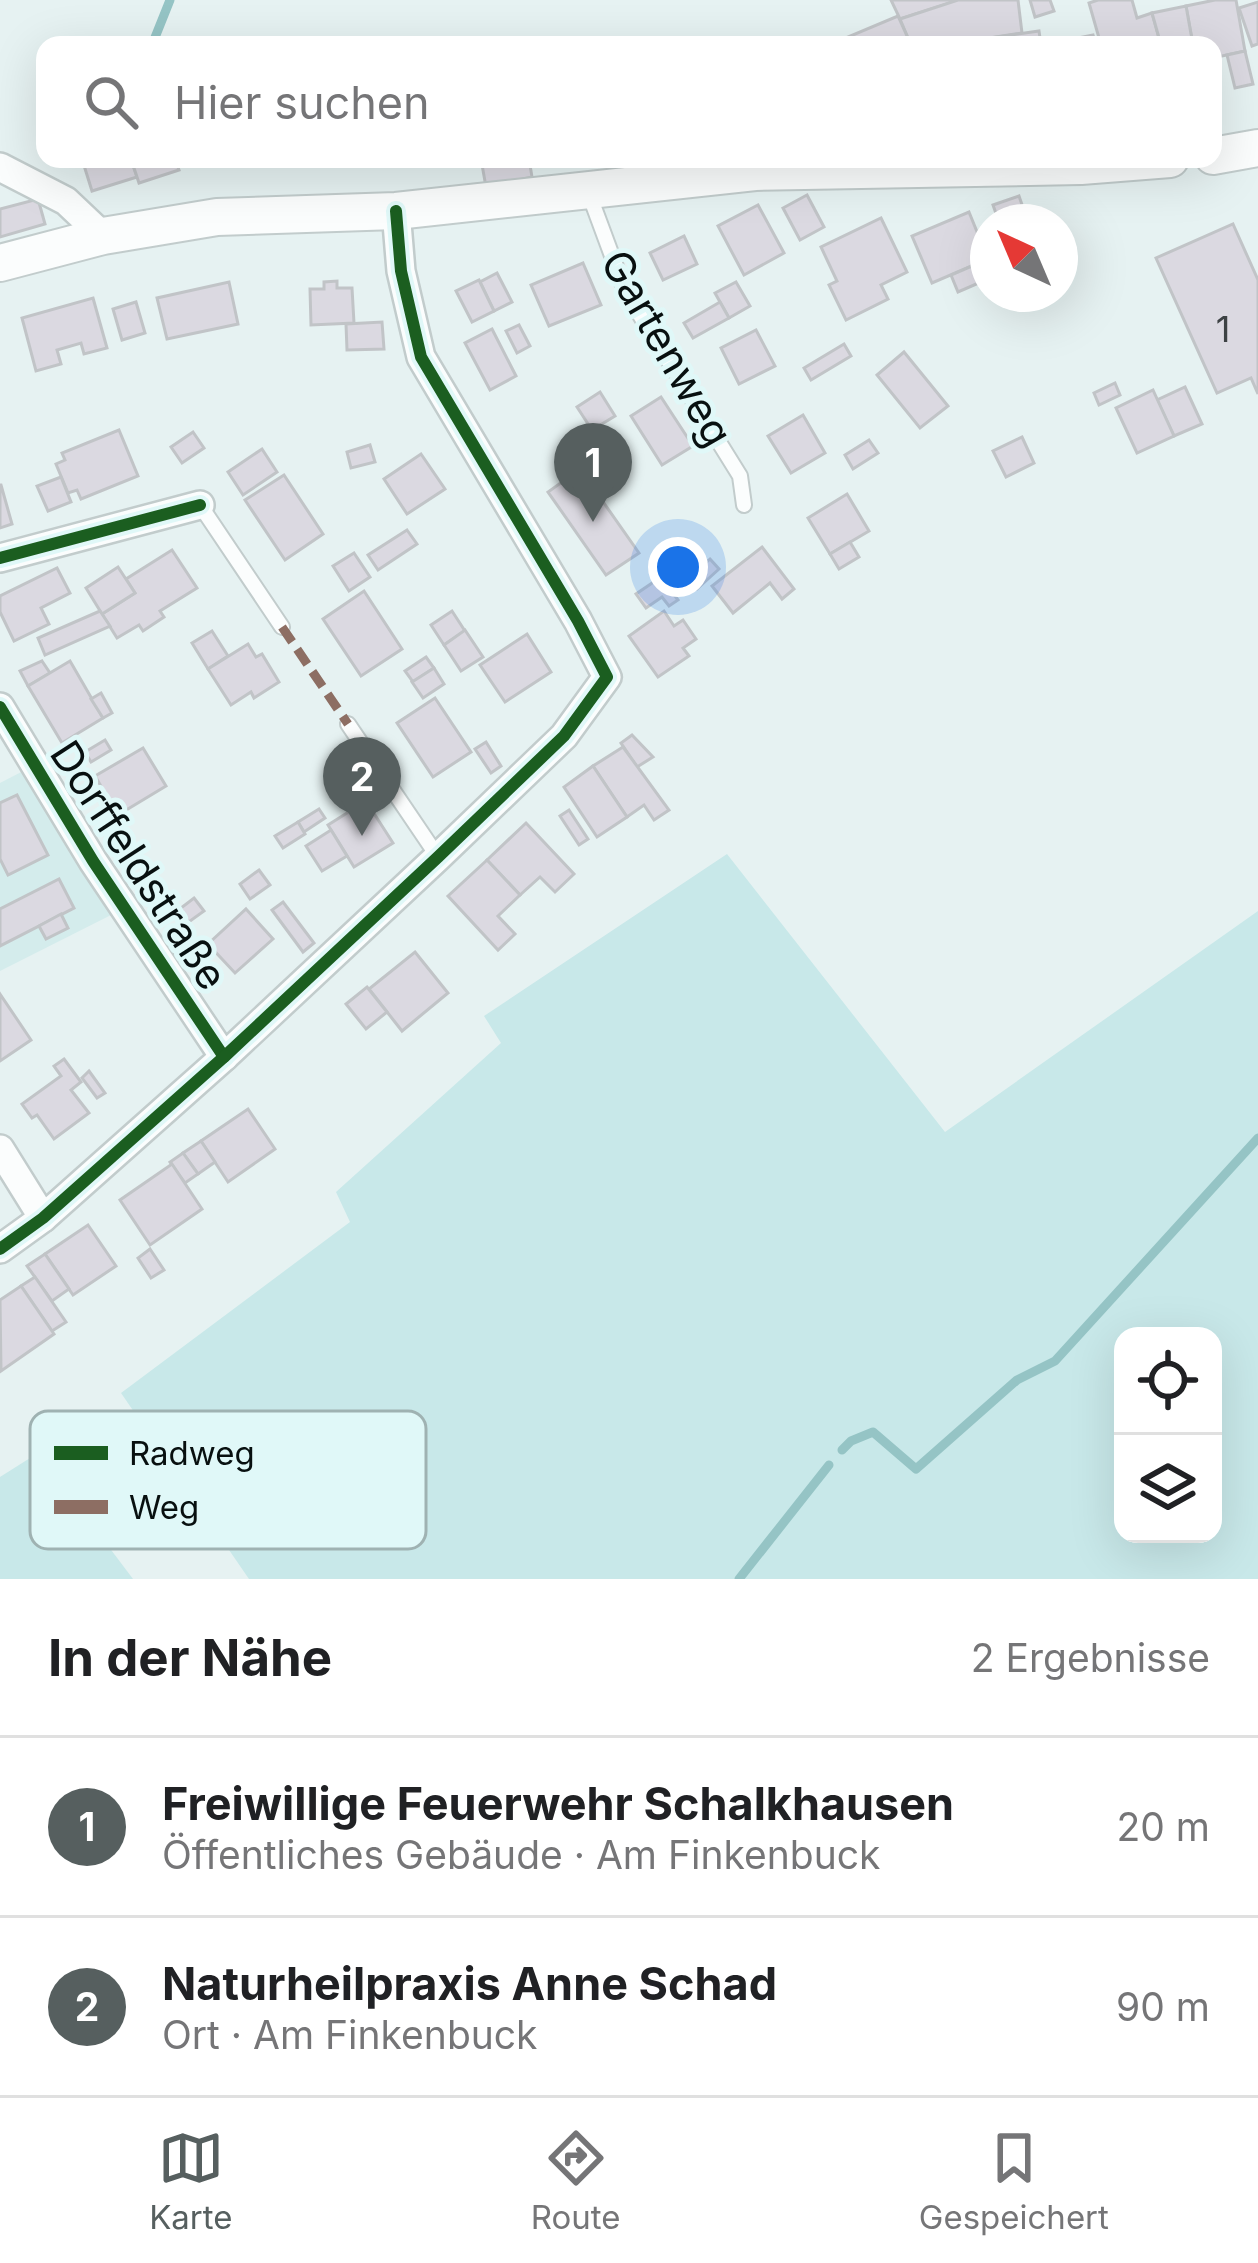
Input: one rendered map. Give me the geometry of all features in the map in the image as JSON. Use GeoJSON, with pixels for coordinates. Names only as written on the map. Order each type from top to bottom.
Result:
{"type":"FeatureCollection","features":[{"type":"Feature","properties":{"kind":"main road"},"geometry":{"type":"LineString","coordinates":[[1222,154],[1258,148]]}},
{"type":"Feature","properties":{"kind":"main road"},"geometry":{"type":"LineString","coordinates":[[0,263],[103,236],[217,218],[396,211],[755,172],[972,168]]}},
{"type":"Feature","properties":{"kind":"street"},"geometry":{"type":"LineString","coordinates":[[0,167],[66,201],[103,236]]}},
{"type":"Feature","properties":{"kind":"street"},"geometry":{"type":"LineString","coordinates":[[0,1249],[43,1218],[224,1057],[438,856],[564,736],[608,677],[421,357],[401,271],[396,211]]}},
{"type":"Feature","properties":{"kind":"street"},"geometry":{"type":"LineString","coordinates":[[0,558],[200,506]]}},
{"type":"Feature","properties":{"kind":"street","name":"Dorffeldstraße"},"geometry":{"type":"LineString","coordinates":[[0,707],[93,861],[224,1057]]}},
{"type":"Feature","properties":{"kind":"street"},"geometry":{"type":"LineString","coordinates":[[0,1149],[43,1218]]}},
{"type":"Feature","properties":{"kind":"lane","name":"Gartenweg"},"geometry":{"type":"LineString","coordinates":[[588,190],[625,291],[740,476],[744,505]]}},
{"type":"Feature","properties":{"kind":"lane"},"geometry":{"type":"LineString","coordinates":[[200,506],[282,626]]}},
{"type":"Feature","properties":{"kind":"lane"},"geometry":{"type":"LineString","coordinates":[[348,724],[438,856]]}},
{"type":"Feature","properties":{"kind":"shaded area"},"geometry":{"type":"Polygon","coordinates":[[[27,769],[117,912],[0,971],[0,783],[27,769]]]}},
{"type":"Feature","properties":{"kind":"shaded area"},"geometry":{"type":"Polygon","coordinates":[[[727,854],[945,1132],[1258,911],[1258,1579],[249,1579],[228,1549],[426,1549],[426,1411],[133,1411],[121,1393],[350,1222],[336,1192],[501,1043],[484,1016],[727,854]]]}},
{"type":"Feature","properties":{"kind":"shaded area"},"geometry":{"type":"Polygon","coordinates":[[[30,1458],[30,1549],[110,1549],[133,1579],[0,1579],[0,1477],[30,1458]]]}},
{"type":"Feature","properties":{"kind":"building"},"geometry":{"type":"Polygon","coordinates":[[[891,0],[956,0],[956,1],[900,19],[891,0]]]}},
{"type":"Feature","properties":{"kind":"building"},"geometry":{"type":"Polygon","coordinates":[[[958,0],[1018,0],[1022,33],[907,36],[900,19],[958,0]]]}},
{"type":"Feature","properties":{"kind":"building"},"geometry":{"type":"Polygon","coordinates":[[[1030,0],[1050,0],[1054,11],[1035,17],[1030,0]]]}},
{"type":"Feature","properties":{"kind":"building"},"geometry":{"type":"Polygon","coordinates":[[[1132,0],[1137,18],[1152,13],[1158,36],[1098,36],[1089,3],[1132,0]]]}},
{"type":"Feature","properties":{"kind":"building"},"geometry":{"type":"Polygon","coordinates":[[[1236,0],[1245,51],[1222,56],[1222,36],[1191,36],[1186,6],[1236,0]]]}},
{"type":"Feature","properties":{"kind":"building"},"geometry":{"type":"Polygon","coordinates":[[[1258,2],[1258,44],[1252,46],[1239,8],[1258,2]]]}},
{"type":"Feature","properties":{"kind":"building"},"geometry":{"type":"Polygon","coordinates":[[[1186,6],[1191,36],[1158,36],[1152,13],[1186,6]]]}},
{"type":"Feature","properties":{"kind":"building"},"geometry":{"type":"Polygon","coordinates":[[[898,16],[907,36],[850,36],[898,16]]]}},
{"type":"Feature","properties":{"kind":"building"},"geometry":{"type":"Polygon","coordinates":[[[1245,51],[1253,84],[1235,88],[1227,55],[1245,51]]]}},
{"type":"Feature","properties":{"kind":"building"},"geometry":{"type":"Polygon","coordinates":[[[85,168],[134,168],[137,177],[92,191],[85,168]]]}},
{"type":"Feature","properties":{"kind":"building"},"geometry":{"type":"Polygon","coordinates":[[[134,168],[179,170],[139,183],[134,168]]]}},
{"type":"Feature","properties":{"kind":"building"},"geometry":{"type":"Polygon","coordinates":[[[483,168],[530,168],[532,177],[486,187],[483,168]]]}},
{"type":"Feature","properties":{"kind":"building"},"geometry":{"type":"Polygon","coordinates":[[[807,195],[824,227],[800,240],[783,208],[807,195]]]}},
{"type":"Feature","properties":{"kind":"building"},"geometry":{"type":"Polygon","coordinates":[[[1019,196],[1022,204],[996,204],[1019,196]]]}},
{"type":"Feature","properties":{"kind":"building"},"geometry":{"type":"Polygon","coordinates":[[[38,199],[45,224],[0,237],[0,209],[38,199]]]}},
{"type":"Feature","properties":{"kind":"building"},"geometry":{"type":"Polygon","coordinates":[[[758,205],[784,253],[744,275],[718,226],[758,205]]]}},
{"type":"Feature","properties":{"kind":"building"},"geometry":{"type":"Polygon","coordinates":[[[969,212],[970,267],[932,283],[912,236],[969,212]]]}},
{"type":"Feature","properties":{"kind":"building"},"geometry":{"type":"Polygon","coordinates":[[[881,218],[907,272],[881,285],[888,299],[846,320],[829,285],[837,281],[821,247],[881,218]]]}},
{"type":"Feature","properties":{"kind":"building"},"geometry":{"type":"Polygon","coordinates":[[[1233,224],[1258,280],[1258,394],[1251,378],[1217,393],[1156,258],[1233,224]]]}},
{"type":"Feature","properties":{"kind":"building"},"geometry":{"type":"Polygon","coordinates":[[[684,236],[697,264],[663,280],[650,253],[684,236]]]}},
{"type":"Feature","properties":{"kind":"building"},"geometry":{"type":"Polygon","coordinates":[[[583,263],[601,305],[549,326],[531,285],[583,263]]]}},
{"type":"Feature","properties":{"kind":"building"},"geometry":{"type":"Polygon","coordinates":[[[970,267],[970,287],[958,292],[951,275],[970,267]]]}},
{"type":"Feature","properties":{"kind":"building"},"geometry":{"type":"Polygon","coordinates":[[[497,273],[512,302],[494,311],[480,282],[497,273]]]}},
{"type":"Feature","properties":{"kind":"building"},"geometry":{"type":"Polygon","coordinates":[[[479,280],[494,311],[472,322],[456,291],[479,280]]]}},
{"type":"Feature","properties":{"kind":"building"},"geometry":{"type":"Polygon","coordinates":[[[337,281],[337,288],[352,288],[354,323],[311,325],[310,289],[324,289],[324,282],[337,281]]]}},
{"type":"Feature","properties":{"kind":"building"},"geometry":{"type":"Polygon","coordinates":[[[229,282],[238,324],[167,339],[157,298],[229,282]]]}},
{"type":"Feature","properties":{"kind":"building"},"geometry":{"type":"Polygon","coordinates":[[[736,282],[750,306],[729,318],[715,293],[736,282]]]}},
{"type":"Feature","properties":{"kind":"building"},"geometry":{"type":"Polygon","coordinates":[[[93,298],[107,348],[84,354],[81,343],[57,350],[61,364],[36,371],[22,318],[93,298]]]}},
{"type":"Feature","properties":{"kind":"building"},"geometry":{"type":"Polygon","coordinates":[[[136,302],[145,333],[122,340],[113,309],[136,302]]]}},
{"type":"Feature","properties":{"kind":"building"},"geometry":{"type":"Polygon","coordinates":[[[720,302],[729,318],[693,338],[684,323],[720,302]]]}},
{"type":"Feature","properties":{"kind":"building"},"geometry":{"type":"Polygon","coordinates":[[[382,322],[384,349],[347,350],[346,324],[382,322]]]}},
{"type":"Feature","properties":{"kind":"building"},"geometry":{"type":"Polygon","coordinates":[[[519,325],[530,346],[517,353],[506,331],[519,325]]]}},
{"type":"Feature","properties":{"kind":"building"},"geometry":{"type":"Polygon","coordinates":[[[492,329],[516,376],[490,390],[465,343],[492,329]]]}},
{"type":"Feature","properties":{"kind":"building"},"geometry":{"type":"Polygon","coordinates":[[[756,330],[775,366],[739,384],[721,348],[756,330]]]}},
{"type":"Feature","properties":{"kind":"building"},"geometry":{"type":"Polygon","coordinates":[[[844,344],[851,356],[811,380],[804,368],[844,344]]]}},
{"type":"Feature","properties":{"kind":"building"},"geometry":{"type":"Polygon","coordinates":[[[904,352],[948,406],[920,428],[877,375],[904,352]]]}},
{"type":"Feature","properties":{"kind":"building"},"geometry":{"type":"Polygon","coordinates":[[[1115,383],[1120,395],[1099,405],[1094,393],[1115,383]]]}},
{"type":"Feature","properties":{"kind":"building"},"geometry":{"type":"Polygon","coordinates":[[[1185,387],[1202,424],[1174,436],[1157,400],[1185,387]]]}},
{"type":"Feature","properties":{"kind":"building"},"geometry":{"type":"Polygon","coordinates":[[[1153,390],[1174,436],[1137,453],[1116,408],[1153,390]]]}},
{"type":"Feature","properties":{"kind":"building"},"geometry":{"type":"Polygon","coordinates":[[[600,392],[615,416],[592,430],[577,407],[600,392]]]}},
{"type":"Feature","properties":{"kind":"building"},"geometry":{"type":"Polygon","coordinates":[[[661,397],[693,446],[662,465],[631,416],[661,397]]]}},
{"type":"Feature","properties":{"kind":"building"},"geometry":{"type":"Polygon","coordinates":[[[803,415],[825,453],[791,473],[768,436],[803,415]]]}},
{"type":"Feature","properties":{"kind":"building"},"geometry":{"type":"Polygon","coordinates":[[[119,430],[138,476],[81,499],[77,490],[68,493],[56,464],[65,460],[62,453],[119,430]]]}},
{"type":"Feature","properties":{"kind":"building"},"geometry":{"type":"Polygon","coordinates":[[[193,432],[204,448],[182,463],[171,447],[193,432]]]}},
{"type":"Feature","properties":{"kind":"building"},"geometry":{"type":"Polygon","coordinates":[[[1022,437],[1034,463],[1006,477],[993,451],[1022,437]]]}},
{"type":"Feature","properties":{"kind":"building"},"geometry":{"type":"Polygon","coordinates":[[[869,440],[878,453],[853,469],[845,455],[869,440]]]}},
{"type":"Feature","properties":{"kind":"building"},"geometry":{"type":"Polygon","coordinates":[[[370,445],[375,462],[351,468],[347,452],[370,445]]]}},
{"type":"Feature","properties":{"kind":"building"},"geometry":{"type":"Polygon","coordinates":[[[262,449],[277,472],[243,495],[228,472],[262,449]]]}},
{"type":"Feature","properties":{"kind":"building"},"geometry":{"type":"Polygon","coordinates":[[[421,454],[445,489],[407,514],[384,479],[421,454]]]}},
{"type":"Feature","properties":{"kind":"building"},"geometry":{"type":"Polygon","coordinates":[[[580,469],[639,553],[606,575],[548,492],[580,469]]]}},
{"type":"Feature","properties":{"kind":"building"},"geometry":{"type":"Polygon","coordinates":[[[284,475],[323,534],[285,560],[245,500],[284,475]]]}},
{"type":"Feature","properties":{"kind":"building"},"geometry":{"type":"Polygon","coordinates":[[[61,477],[71,502],[48,511],[37,486],[61,477]]]}},
{"type":"Feature","properties":{"kind":"building"},"geometry":{"type":"Polygon","coordinates":[[[0,485],[12,524],[0,528],[0,485]]]}},
{"type":"Feature","properties":{"kind":"building"},"geometry":{"type":"Polygon","coordinates":[[[847,494],[869,531],[830,554],[808,518],[847,494]]]}},
{"type":"Feature","properties":{"kind":"building"},"geometry":{"type":"Polygon","coordinates":[[[407,530],[417,544],[378,570],[368,555],[407,530]]]}},
{"type":"Feature","properties":{"kind":"building"},"geometry":{"type":"Polygon","coordinates":[[[850,542],[859,557],[839,569],[830,554],[850,542]]]}},
{"type":"Feature","properties":{"kind":"building"},"geometry":{"type":"Polygon","coordinates":[[[762,547],[794,589],[782,599],[770,583],[733,613],[712,586],[762,547]]]}},
{"type":"Feature","properties":{"kind":"building"},"geometry":{"type":"Polygon","coordinates":[[[172,550],[197,588],[160,611],[164,617],[143,631],[139,625],[117,638],[102,614],[135,593],[126,579],[172,550]]]}},
{"type":"Feature","properties":{"kind":"building"},"geometry":{"type":"Polygon","coordinates":[[[354,553],[370,577],[349,591],[333,566],[354,553]]]}},
{"type":"Feature","properties":{"kind":"building"},"geometry":{"type":"Polygon","coordinates":[[[710,559],[719,569],[697,589],[688,579],[710,559]]]}},
{"type":"Feature","properties":{"kind":"building"},"geometry":{"type":"Polygon","coordinates":[[[118,567],[135,593],[102,614],[86,588],[118,567]]]}},
{"type":"Feature","properties":{"kind":"building"},"geometry":{"type":"Polygon","coordinates":[[[57,568],[70,593],[41,608],[49,624],[14,641],[0,612],[0,596],[57,568]]]}},
{"type":"Feature","properties":{"kind":"building"},"geometry":{"type":"Polygon","coordinates":[[[661,577],[678,600],[669,606],[662,597],[646,608],[636,594],[661,577]]]}},
{"type":"Feature","properties":{"kind":"building"},"geometry":{"type":"Polygon","coordinates":[[[364,591],[402,649],[361,676],[323,619],[364,591]]]}},
{"type":"Feature","properties":{"kind":"building"},"geometry":{"type":"Polygon","coordinates":[[[100,611],[110,626],[45,655],[38,638],[100,611]]]}},
{"type":"Feature","properties":{"kind":"building"},"geometry":{"type":"Polygon","coordinates":[[[452,611],[465,631],[444,645],[431,625],[452,611]]]}},
{"type":"Feature","properties":{"kind":"building"},"geometry":{"type":"Polygon","coordinates":[[[664,611],[674,626],[683,620],[696,639],[683,648],[689,656],[658,677],[629,636],[664,611]]]}},
{"type":"Feature","properties":{"kind":"building"},"geometry":{"type":"Polygon","coordinates":[[[465,630],[483,657],[461,671],[444,645],[465,630]]]}},
{"type":"Feature","properties":{"kind":"building"},"geometry":{"type":"Polygon","coordinates":[[[212,631],[228,656],[208,669],[192,643],[212,631]]]}},
{"type":"Feature","properties":{"kind":"building"},"geometry":{"type":"Polygon","coordinates":[[[527,634],[551,672],[505,702],[480,665],[527,634]]]}},
{"type":"Feature","properties":{"kind":"building"},"geometry":{"type":"Polygon","coordinates":[[[248,644],[256,657],[262,654],[279,682],[254,698],[251,692],[231,705],[208,669],[248,644]]]}},
{"type":"Feature","properties":{"kind":"building"},"geometry":{"type":"Polygon","coordinates":[[[426,657],[434,668],[413,682],[405,671],[426,657]]]}},
{"type":"Feature","properties":{"kind":"building"},"geometry":{"type":"Polygon","coordinates":[[[42,661],[50,673],[28,686],[20,671],[42,661]]]}},
{"type":"Feature","properties":{"kind":"building"},"geometry":{"type":"Polygon","coordinates":[[[70,661],[103,718],[62,743],[28,686],[70,661]]]}},
{"type":"Feature","properties":{"kind":"building"},"geometry":{"type":"Polygon","coordinates":[[[434,668],[444,684],[423,698],[412,682],[434,668]]]}},
{"type":"Feature","properties":{"kind":"building"},"geometry":{"type":"Polygon","coordinates":[[[101,693],[112,713],[103,718],[91,699],[101,693]]]}},
{"type":"Feature","properties":{"kind":"building"},"geometry":{"type":"Polygon","coordinates":[[[435,698],[471,752],[433,777],[397,723],[435,698]]]}},
{"type":"Feature","properties":{"kind":"building"},"geometry":{"type":"Polygon","coordinates":[[[632,735],[653,757],[637,767],[621,743],[632,735]]]}},
{"type":"Feature","properties":{"kind":"building"},"geometry":{"type":"Polygon","coordinates":[[[105,740],[111,750],[91,762],[85,752],[105,740]]]}},
{"type":"Feature","properties":{"kind":"building"},"geometry":{"type":"Polygon","coordinates":[[[486,742],[501,766],[491,773],[475,749],[486,742]]]}},
{"type":"Feature","properties":{"kind":"building"},"geometry":{"type":"Polygon","coordinates":[[[623,747],[669,810],[654,820],[644,805],[627,817],[593,766],[623,747]]]}},
{"type":"Feature","properties":{"kind":"building"},"geometry":{"type":"Polygon","coordinates":[[[143,748],[166,786],[118,815],[95,776],[143,748]]]}},
{"type":"Feature","properties":{"kind":"building"},"geometry":{"type":"Polygon","coordinates":[[[593,766],[627,817],[597,837],[564,787],[593,766]]]}},
{"type":"Feature","properties":{"kind":"building"},"geometry":{"type":"Polygon","coordinates":[[[17,795],[48,855],[8,875],[0,859],[0,803],[17,795]]]}},
{"type":"Feature","properties":{"kind":"building"},"geometry":{"type":"Polygon","coordinates":[[[366,801],[393,843],[354,867],[328,825],[366,801]]]}},
{"type":"Feature","properties":{"kind":"building"},"geometry":{"type":"Polygon","coordinates":[[[319,809],[325,818],[304,832],[298,822],[319,809]]]}},
{"type":"Feature","properties":{"kind":"building"},"geometry":{"type":"Polygon","coordinates":[[[569,810],[588,839],[579,845],[560,816],[569,810]]]}},
{"type":"Feature","properties":{"kind":"building"},"geometry":{"type":"Polygon","coordinates":[[[298,822],[305,834],[283,848],[275,836],[298,822]]]}},
{"type":"Feature","properties":{"kind":"building"},"geometry":{"type":"Polygon","coordinates":[[[526,823],[574,874],[555,892],[540,877],[520,895],[487,860],[526,823]]]}},
{"type":"Feature","properties":{"kind":"building"},"geometry":{"type":"Polygon","coordinates":[[[331,830],[347,856],[322,871],[306,846],[331,830]]]}},
{"type":"Feature","properties":{"kind":"building"},"geometry":{"type":"Polygon","coordinates":[[[487,860],[520,895],[498,916],[515,934],[498,950],[448,896],[487,860]]]}},
{"type":"Feature","properties":{"kind":"building"},"geometry":{"type":"Polygon","coordinates":[[[259,870],[270,885],[250,899],[240,884],[259,870]]]}},
{"type":"Feature","properties":{"kind":"building"},"geometry":{"type":"Polygon","coordinates":[[[59,879],[74,908],[0,946],[0,909],[59,879]]]}},
{"type":"Feature","properties":{"kind":"building"},"geometry":{"type":"Polygon","coordinates":[[[194,898],[204,911],[186,924],[177,911],[194,898]]]}},
{"type":"Feature","properties":{"kind":"building"},"geometry":{"type":"Polygon","coordinates":[[[283,902],[314,943],[303,952],[272,910],[283,902]]]}},
{"type":"Feature","properties":{"kind":"building"},"geometry":{"type":"Polygon","coordinates":[[[246,909],[273,939],[235,973],[208,944],[246,909]]]}},
{"type":"Feature","properties":{"kind":"building"},"geometry":{"type":"Polygon","coordinates":[[[61,914],[68,928],[46,939],[39,926],[61,914]]]}},
{"type":"Feature","properties":{"kind":"building"},"geometry":{"type":"Polygon","coordinates":[[[415,952],[448,993],[402,1031],[369,989],[415,952]]]}},
{"type":"Feature","properties":{"kind":"building"},"geometry":{"type":"Polygon","coordinates":[[[367,987],[387,1012],[366,1029],[346,1004],[367,987]]]}},
{"type":"Feature","properties":{"kind":"building"},"geometry":{"type":"Polygon","coordinates":[[[0,994],[31,1040],[0,1061],[0,994]]]}},
{"type":"Feature","properties":{"kind":"building"},"geometry":{"type":"Polygon","coordinates":[[[64,1059],[81,1082],[71,1090],[89,1113],[54,1139],[37,1115],[32,1118],[22,1104],[61,1076],[54,1066],[64,1059]]]}},
{"type":"Feature","properties":{"kind":"building"},"geometry":{"type":"Polygon","coordinates":[[[89,1071],[105,1093],[97,1098],[82,1078],[89,1071]]]}},
{"type":"Feature","properties":{"kind":"building"},"geometry":{"type":"Polygon","coordinates":[[[248,1109],[275,1149],[228,1182],[201,1141],[248,1109]]]}},
{"type":"Feature","properties":{"kind":"building"},"geometry":{"type":"Polygon","coordinates":[[[201,1141],[215,1162],[198,1174],[183,1153],[201,1141]]]}},
{"type":"Feature","properties":{"kind":"building"},"geometry":{"type":"Polygon","coordinates":[[[183,1153],[198,1174],[185,1183],[170,1162],[183,1153]]]}},
{"type":"Feature","properties":{"kind":"building"},"geometry":{"type":"Polygon","coordinates":[[[172,1164],[202,1209],[150,1245],[120,1200],[172,1164]]]}},
{"type":"Feature","properties":{"kind":"building"},"geometry":{"type":"Polygon","coordinates":[[[88,1225],[116,1266],[73,1295],[45,1254],[88,1225]]]}},
{"type":"Feature","properties":{"kind":"building"},"geometry":{"type":"Polygon","coordinates":[[[150,1249],[164,1270],[151,1278],[138,1258],[150,1249]]]}},
{"type":"Feature","properties":{"kind":"building"},"geometry":{"type":"Polygon","coordinates":[[[45,1254],[69,1289],[52,1301],[27,1266],[45,1254]]]}},
{"type":"Feature","properties":{"kind":"building"},"geometry":{"type":"Polygon","coordinates":[[[35,1277],[66,1322],[52,1331],[21,1286],[35,1277]]]}},
{"type":"Feature","properties":{"kind":"building"},"geometry":{"type":"Polygon","coordinates":[[[21,1286],[54,1334],[1,1371],[0,1300],[21,1286]]]}},
{"type":"Feature","properties":{"kind":"waterway"},"geometry":{"type":"LineString","coordinates":[[156,36],[170,0]]}},
{"type":"Feature","properties":{"kind":"waterway"},"geometry":{"type":"LineString","coordinates":[[842,1450],[873,1432],[916,1469],[1017,1380],[1055,1361],[1258,1138]]}},
{"type":"Feature","properties":{"kind":"waterway"},"geometry":{"type":"LineString","coordinates":[[739,1579],[829,1465]]}},
{"type":"Feature","properties":{"kind":"marked path"},"geometry":{"type":"LineString","coordinates":[[282,627],[348,724]]}},
{"type":"Feature","properties":{"kind":"cycle path"},"geometry":{"type":"LineString","coordinates":[[0,1249],[43,1218],[224,1057],[438,857],[564,736],[607,677],[421,357],[401,271],[396,211]]}},
{"type":"Feature","properties":{"kind":"cycle path"},"geometry":{"type":"LineString","coordinates":[[0,558],[200,505]]}},
{"type":"Feature","properties":{"kind":"cycle path"},"geometry":{"type":"LineString","coordinates":[[0,707],[93,861],[224,1057]]}},
{"type":"Feature","properties":{"kind":"place","name":"Freiwillige Feuerwehr Schalkhausen"},"geometry":{"type":"Point","coordinates":[593,522]}},
{"type":"Feature","properties":{"kind":"place","name":"Naturheilpraxis Anne Schad"},"geometry":{"type":"Point","coordinates":[362,836]}}]}
